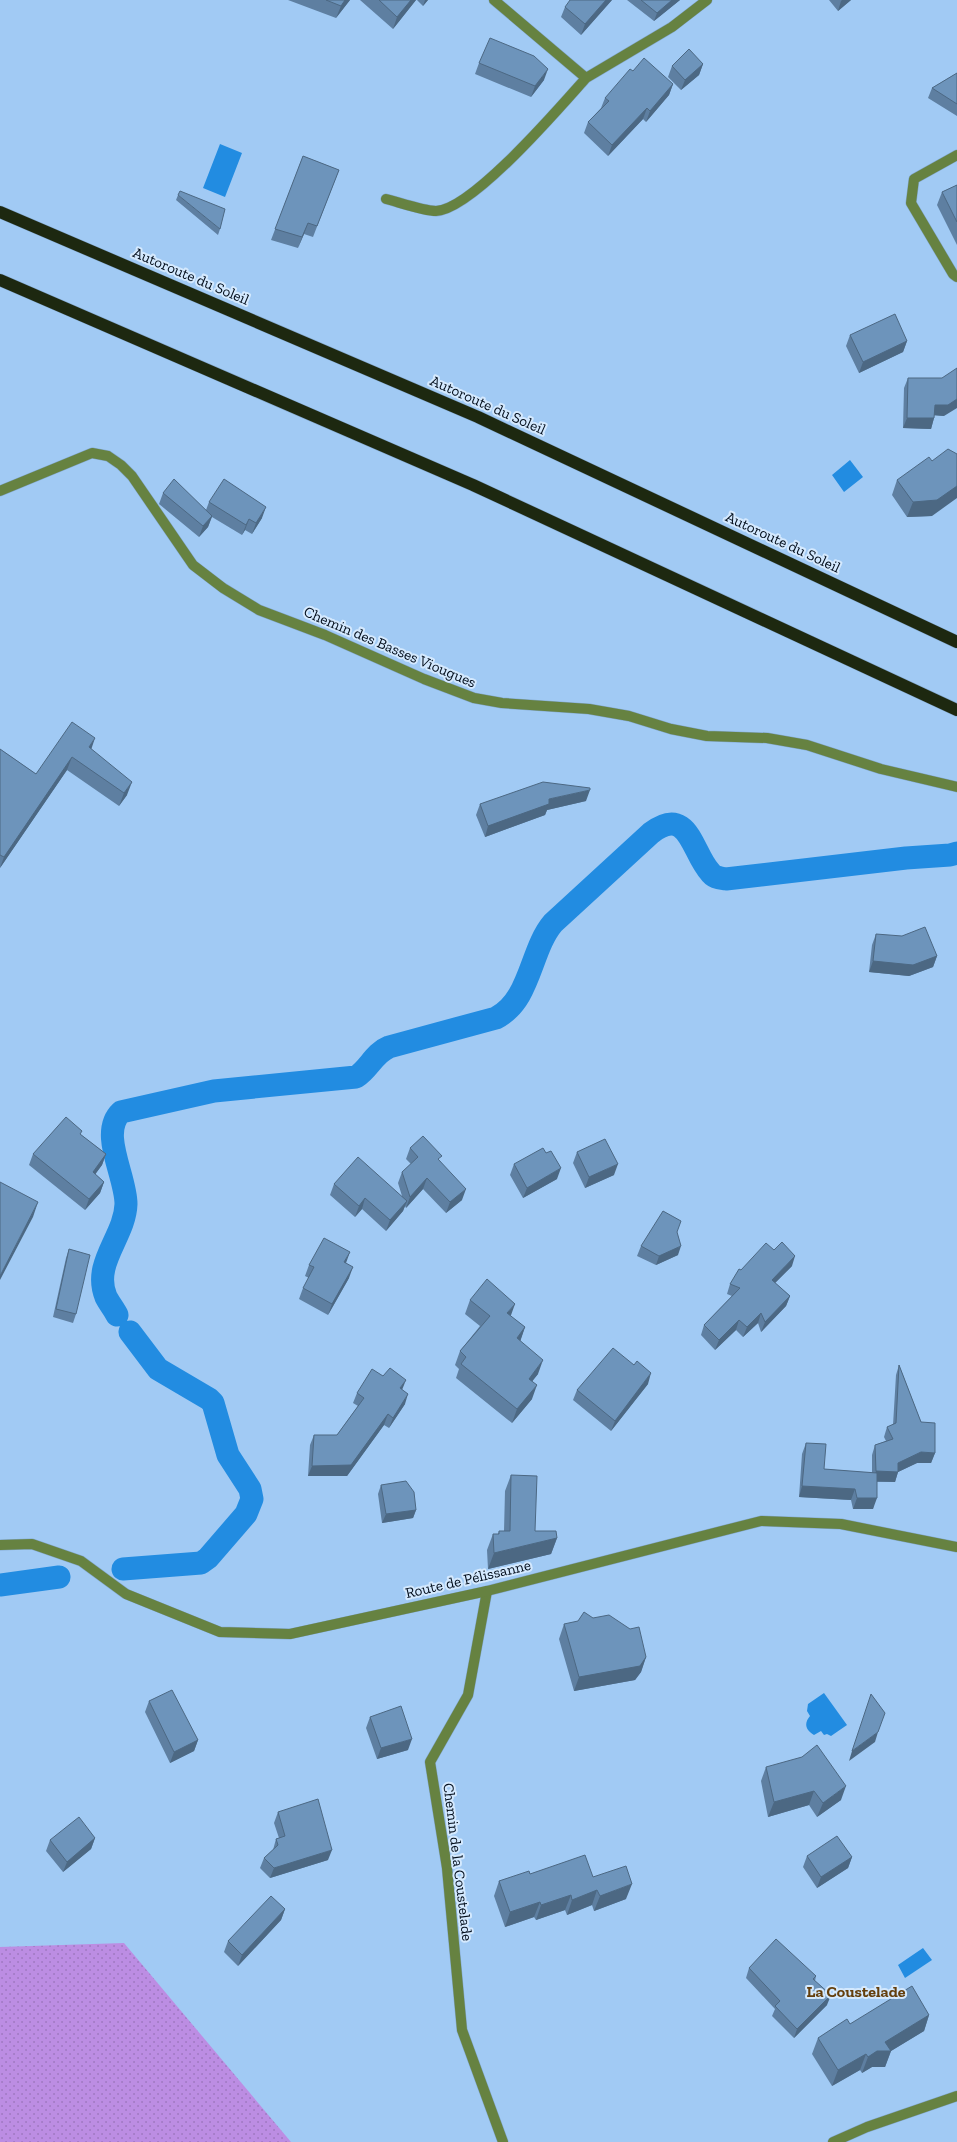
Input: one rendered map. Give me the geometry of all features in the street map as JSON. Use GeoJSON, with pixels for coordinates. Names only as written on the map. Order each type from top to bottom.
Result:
{"type":"FeatureCollection","features":[{"type":"Feature","properties":{"kind":"highway","name":"Autoroute du Soleil"},"geometry":{"type":"LineString","coordinates":[[0,212],[478,417],[957,642]]}},
{"type":"Feature","properties":{"kind":"highway"},"geometry":{"type":"LineString","coordinates":[[0,280],[474,485],[957,710]]}},
{"type":"Feature","properties":{"kind":"street"},"geometry":{"type":"LineString","coordinates":[[494,0],[586,78]]}},
{"type":"Feature","properties":{"kind":"street"},"geometry":{"type":"LineString","coordinates":[[386,198],[436,211],[466,200],[523,147],[586,78],[672,27],[707,0]]}},
{"type":"Feature","properties":{"kind":"street"},"geometry":{"type":"LineString","coordinates":[[957,155],[914,179],[911,203],[953,274],[957,277]]}},
{"type":"Feature","properties":{"kind":"street","name":"Chemin des Basses Viougues"},"geometry":{"type":"LineString","coordinates":[[0,491],[92,453],[108,456],[121,465],[132,476],[193,565],[223,588],[260,610],[325,635],[424,679],[474,698],[502,703],[589,709],[629,716],[671,729],[707,736],[767,738],[807,745],[882,769],[957,787]]}},
{"type":"Feature","properties":{"kind":"street","name":"Route de Pélissanne"},"geometry":{"type":"LineString","coordinates":[[0,1546],[32,1544],[81,1561],[126,1594],[220,1632],[290,1634],[487,1590],[761,1522],[841,1524],[957,1547]]}},
{"type":"Feature","properties":{"kind":"street","name":"Chemin de la Coustelade"},"geometry":{"type":"LineString","coordinates":[[487,1590],[468,1695],[430,1762],[447,1868],[462,2030],[503,2142]]}},
{"type":"Feature","properties":{"kind":"street"},"geometry":{"type":"LineString","coordinates":[[832,2142],[867,2127],[957,2096]]}},
{"type":"Feature","properties":{"kind":"shaded area"},"geometry":{"type":"Polygon","coordinates":[[[124,1943],[291,2142],[0,2142],[0,1947],[124,1943]]]}},
{"type":"Feature","properties":{"kind":"water"},"geometry":{"type":"Polygon","coordinates":[[[220,144],[242,153],[225,197],[203,188],[220,144]]]}},
{"type":"Feature","properties":{"kind":"water"},"geometry":{"type":"Polygon","coordinates":[[[850,460],[863,477],[844,492],[832,475],[850,460]]]}},
{"type":"Feature","properties":{"kind":"water"},"geometry":{"type":"Polygon","coordinates":[[[824,1693],[847,1725],[831,1736],[827,1734],[824,1735],[821,1731],[814,1735],[807,1729],[806,1726],[810,1716],[807,1711],[808,1704],[824,1693]]]}},
{"type":"Feature","properties":{"kind":"water"},"geometry":{"type":"Polygon","coordinates":[[[923,1948],[932,1960],[905,1978],[898,1965],[923,1948]]]}},
{"type":"Feature","properties":{"kind":"building"},"geometry":{"type":"Polygon","coordinates":[[[326,0],[345,0],[341,6],[326,0]]]}},
{"type":"Feature","properties":{"kind":"building"},"geometry":{"type":"Polygon","coordinates":[[[379,0],[411,0],[397,17],[379,0]]]}},
{"type":"Feature","properties":{"kind":"building"},"geometry":{"type":"Polygon","coordinates":[[[570,0],[606,0],[585,24],[565,7],[570,0]]]}},
{"type":"Feature","properties":{"kind":"building"},"geometry":{"type":"Polygon","coordinates":[[[641,0],[672,0],[657,13],[641,0]]]}},
{"type":"Feature","properties":{"kind":"building"},"geometry":{"type":"Polygon","coordinates":[[[490,38],[534,56],[548,69],[535,86],[479,63],[490,38]]]}},
{"type":"Feature","properties":{"kind":"building"},"geometry":{"type":"Polygon","coordinates":[[[689,49],[703,64],[685,80],[672,66],[689,49]]]}},
{"type":"Feature","properties":{"kind":"building"},"geometry":{"type":"Polygon","coordinates":[[[644,58],[673,84],[650,111],[647,108],[612,145],[588,122],[609,101],[605,98],[630,69],[633,71],[644,58]]]}},
{"type":"Feature","properties":{"kind":"building"},"geometry":{"type":"Polygon","coordinates":[[[957,73],[957,104],[932,88],[957,73]]]}},
{"type":"Feature","properties":{"kind":"building"},"geometry":{"type":"Polygon","coordinates":[[[303,156],[339,170],[317,226],[308,223],[302,237],[275,229],[303,156]]]}},
{"type":"Feature","properties":{"kind":"building"},"geometry":{"type":"Polygon","coordinates":[[[957,185],[957,222],[942,192],[957,185]]]}},
{"type":"Feature","properties":{"kind":"building"},"geometry":{"type":"Polygon","coordinates":[[[180,191],[225,209],[220,229],[178,195],[180,191]]]}},
{"type":"Feature","properties":{"kind":"building"},"geometry":{"type":"Polygon","coordinates":[[[895,314],[907,341],[863,362],[850,335],[895,314]]]}},
{"type":"Feature","properties":{"kind":"building"},"geometry":{"type":"Polygon","coordinates":[[[957,368],[957,399],[948,405],[935,405],[934,418],[907,418],[908,378],[942,378],[957,368]]]}},
{"type":"Feature","properties":{"kind":"building"},"geometry":{"type":"Polygon","coordinates":[[[948,449],[957,454],[957,486],[937,500],[913,502],[897,480],[929,457],[932,461],[948,449]]]}},
{"type":"Feature","properties":{"kind":"building"},"geometry":{"type":"Polygon","coordinates":[[[174,479],[212,516],[203,526],[163,493],[174,479]]]}},
{"type":"Feature","properties":{"kind":"building"},"geometry":{"type":"Polygon","coordinates":[[[224,479],[266,507],[256,523],[249,519],[246,525],[209,502],[224,479]]]}},
{"type":"Feature","properties":{"kind":"building"},"geometry":{"type":"Polygon","coordinates":[[[72,722],[95,738],[89,747],[132,782],[124,793],[72,757],[4,857],[0,855],[0,749],[36,774],[72,722]]]}},
{"type":"Feature","properties":{"kind":"building"},"geometry":{"type":"Polygon","coordinates":[[[543,782],[590,788],[590,790],[549,799],[549,804],[488,826],[480,804],[543,782]]]}},
{"type":"Feature","properties":{"kind":"building"},"geometry":{"type":"Polygon","coordinates":[[[925,927],[937,956],[913,965],[873,961],[876,934],[902,936],[925,927]]]}},
{"type":"Feature","properties":{"kind":"building"},"geometry":{"type":"Polygon","coordinates":[[[66,1117],[82,1131],[80,1134],[106,1154],[93,1172],[104,1182],[89,1199],[33,1154],[66,1117]]]}},
{"type":"Feature","properties":{"kind":"building"},"geometry":{"type":"Polygon","coordinates":[[[423,1136],[442,1156],[438,1159],[466,1189],[450,1202],[427,1178],[410,1197],[402,1172],[418,1157],[410,1148],[423,1136]]]}},
{"type":"Feature","properties":{"kind":"building"},"geometry":{"type":"Polygon","coordinates":[[[605,1139],[618,1164],[589,1177],[577,1152],[605,1139]]]}},
{"type":"Feature","properties":{"kind":"building"},"geometry":{"type":"Polygon","coordinates":[[[543,1148],[546,1153],[551,1151],[561,1168],[527,1188],[514,1164],[543,1148]]]}},
{"type":"Feature","properties":{"kind":"building"},"geometry":{"type":"Polygon","coordinates":[[[358,1157],[407,1201],[390,1220],[365,1198],[359,1206],[334,1184],[358,1157]]]}},
{"type":"Feature","properties":{"kind":"building"},"geometry":{"type":"Polygon","coordinates":[[[0,1182],[38,1202],[0,1276],[0,1182]]]}},
{"type":"Feature","properties":{"kind":"building"},"geometry":{"type":"Polygon","coordinates":[[[663,1211],[681,1221],[677,1232],[681,1246],[659,1256],[641,1246],[663,1211]]]}},
{"type":"Feature","properties":{"kind":"building"},"geometry":{"type":"Polygon","coordinates":[[[324,1238],[350,1252],[344,1262],[353,1267],[332,1304],[303,1288],[314,1267],[309,1265],[324,1238]]]}},
{"type":"Feature","properties":{"kind":"building"},"geometry":{"type":"Polygon","coordinates":[[[782,1242],[795,1256],[772,1280],[790,1296],[765,1322],[761,1313],[747,1327],[739,1320],[719,1340],[704,1325],[740,1288],[730,1284],[739,1269],[741,1270],[766,1243],[774,1250],[782,1242]]]}},
{"type":"Feature","properties":{"kind":"building"},"geometry":{"type":"Polygon","coordinates":[[[69,1249],[90,1255],[76,1314],[56,1309],[69,1249]]]}},
{"type":"Feature","properties":{"kind":"building"},"geometry":{"type":"Polygon","coordinates":[[[487,1279],[515,1304],[507,1313],[525,1327],[517,1338],[543,1360],[529,1379],[537,1385],[517,1409],[461,1364],[466,1357],[460,1351],[490,1316],[470,1300],[487,1279]]]}},
{"type":"Feature","properties":{"kind":"building"},"geometry":{"type":"Polygon","coordinates":[[[613,1348],[634,1365],[637,1361],[651,1373],[615,1421],[577,1390],[613,1348]]]}},
{"type":"Feature","properties":{"kind":"building"},"geometry":{"type":"Polygon","coordinates":[[[899,1365],[921,1422],[935,1423],[935,1453],[921,1452],[898,1463],[898,1472],[876,1471],[875,1445],[893,1439],[887,1427],[896,1423],[899,1365]]]}},
{"type":"Feature","properties":{"kind":"building"},"geometry":{"type":"Polygon","coordinates":[[[390,1368],[406,1380],[400,1388],[408,1394],[393,1418],[388,1414],[351,1465],[312,1466],[314,1435],[337,1435],[364,1398],[357,1393],[372,1369],[383,1376],[390,1368]]]}},
{"type":"Feature","properties":{"kind":"building"},"geometry":{"type":"Polygon","coordinates":[[[806,1443],[826,1444],[824,1469],[877,1473],[877,1498],[857,1498],[855,1489],[802,1486],[806,1443]]]}},
{"type":"Feature","properties":{"kind":"building"},"geometry":{"type":"Polygon","coordinates":[[[511,1475],[537,1476],[535,1531],[556,1531],[557,1538],[494,1553],[493,1534],[499,1534],[499,1531],[510,1531],[511,1475]]]}},
{"type":"Feature","properties":{"kind":"building"},"geometry":{"type":"Polygon","coordinates":[[[406,1481],[414,1492],[416,1510],[386,1514],[381,1485],[406,1481]]]}},
{"type":"Feature","properties":{"kind":"building"},"geometry":{"type":"Polygon","coordinates":[[[584,1612],[593,1618],[609,1615],[630,1629],[639,1627],[646,1657],[640,1666],[579,1677],[564,1624],[578,1621],[584,1612]]]}},
{"type":"Feature","properties":{"kind":"building"},"geometry":{"type":"Polygon","coordinates":[[[172,1690],[198,1740],[174,1752],[149,1701],[172,1690]]]}},
{"type":"Feature","properties":{"kind":"building"},"geometry":{"type":"Polygon","coordinates":[[[871,1694],[885,1713],[878,1732],[852,1751],[871,1694]]]}},
{"type":"Feature","properties":{"kind":"building"},"geometry":{"type":"Polygon","coordinates":[[[401,1706],[412,1739],[381,1748],[370,1717],[401,1706]]]}},
{"type":"Feature","properties":{"kind":"building"},"geometry":{"type":"Polygon","coordinates":[[[817,1745],[846,1786],[823,1803],[814,1791],[774,1802],[766,1767],[802,1757],[817,1745]]]}},
{"type":"Feature","properties":{"kind":"building"},"geometry":{"type":"Polygon","coordinates":[[[318,1799],[332,1850],[274,1868],[264,1858],[278,1845],[276,1839],[285,1836],[278,1812],[318,1799]]]}},
{"type":"Feature","properties":{"kind":"building"},"geometry":{"type":"Polygon","coordinates":[[[79,1817],[95,1838],[67,1862],[50,1840],[79,1817]]]}},
{"type":"Feature","properties":{"kind":"building"},"geometry":{"type":"Polygon","coordinates":[[[837,1836],[852,1857],[821,1877],[807,1856],[837,1836]]]}},
{"type":"Feature","properties":{"kind":"building"},"geometry":{"type":"Polygon","coordinates":[[[585,1855],[593,1877],[626,1866],[632,1884],[600,1896],[597,1890],[572,1900],[571,1895],[541,1905],[540,1902],[510,1912],[499,1881],[529,1871],[530,1874],[585,1855]]]}},
{"type":"Feature","properties":{"kind":"building"},"geometry":{"type":"Polygon","coordinates":[[[271,1896],[285,1909],[242,1955],[228,1941],[271,1896]]]}},
{"type":"Feature","properties":{"kind":"building"},"geometry":{"type":"Polygon","coordinates":[[[776,1939],[816,1976],[813,1979],[831,1995],[797,2029],[775,2006],[780,2001],[749,1968],[776,1939]]]}},
{"type":"Feature","properties":{"kind":"building"},"geometry":{"type":"Polygon","coordinates":[[[912,1986],[929,2015],[885,2042],[891,2051],[877,2051],[868,2057],[866,2054],[838,2070],[818,2038],[847,2019],[850,2024],[912,1986]]]}},
{"type":"Feature","properties":{"kind":"waterway"},"geometry":{"type":"LineString","coordinates":[[117,1315],[106,1297],[103,1285],[103,1273],[110,1250],[120,1228],[126,1204],[125,1193],[115,1155],[112,1131],[115,1121],[121,1112],[214,1091],[356,1077],[365,1070],[379,1053],[389,1047],[496,1018],[508,1010],[516,999],[529,974],[545,934],[553,923],[651,833],[664,826],[674,824],[682,828],[688,834],[704,864],[712,874],[726,879],[906,858],[950,855],[957,853]]}},
{"type":"Feature","properties":{"kind":"waterway"},"geometry":{"type":"LineString","coordinates":[[123,1569],[201,1563],[208,1558],[246,1514],[252,1499],[250,1489],[228,1455],[213,1403],[209,1399],[158,1369],[130,1332]]}},
{"type":"Feature","properties":{"kind":"waterway"},"geometry":{"type":"LineString","coordinates":[[0,1585],[59,1577]]}},
{"type":"Feature","properties":{"kind":"district","name":"La Coustelade"},"geometry":{"type":"Point","coordinates":[856,1991]}}]}
